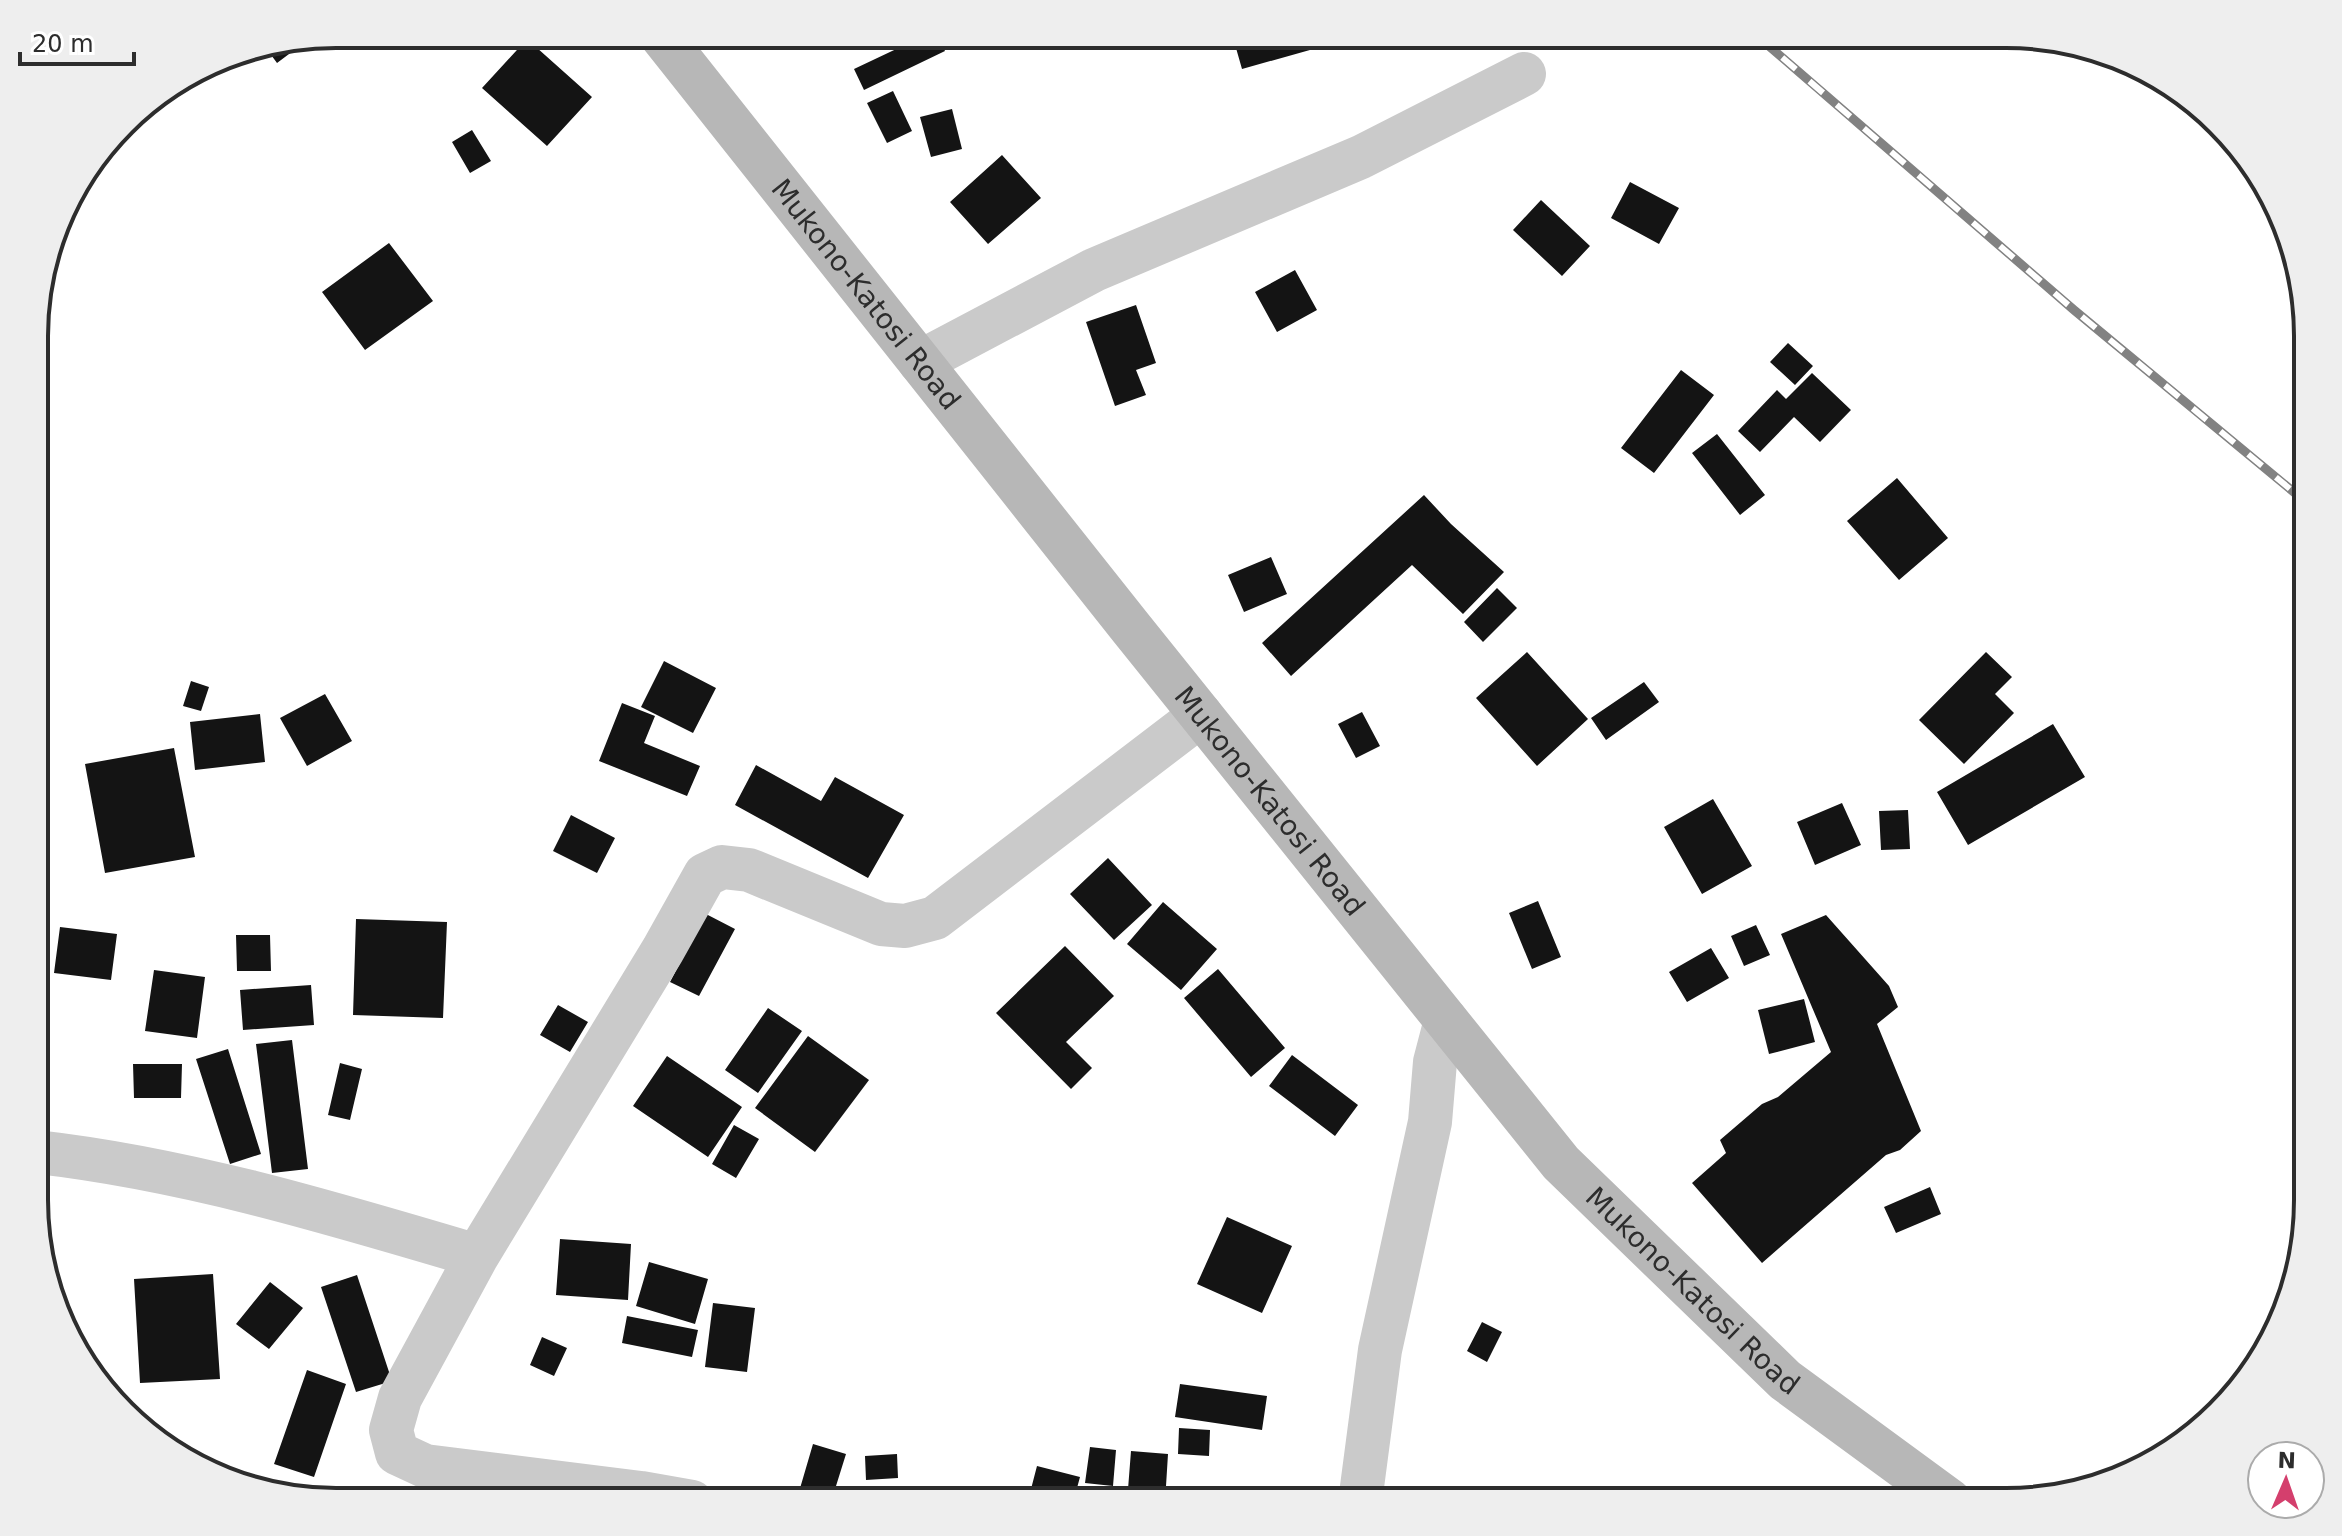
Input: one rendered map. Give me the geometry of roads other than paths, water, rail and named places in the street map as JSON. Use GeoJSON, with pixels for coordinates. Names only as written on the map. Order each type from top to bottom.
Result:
{"type":"FeatureCollection","features":[{"type":"Feature","properties":{"kind":"main road","name":"Mukono-Katosi Road"},"geometry":{"type":"LineString","coordinates":[[671,48],[1561,1163],[1785,1380],[1932,1488]]}},
{"type":"Feature","properties":{"kind":"street"},"geometry":{"type":"LineString","coordinates":[[920,362],[1094,270],[1361,157],[1524,74]]}},
{"type":"Feature","properties":{"kind":"street"},"geometry":{"type":"LineString","coordinates":[[601,1488],[425,1466],[397,1453],[391,1430],[400,1398],[477,1256],[663,950],[705,875],[722,867],[749,870],[881,924],[905,926],[935,918],[1201,715]]}},
{"type":"Feature","properties":{"kind":"street"},"geometry":{"type":"LineString","coordinates":[[1362,1488],[1380,1350],[1430,1122],[1435,1062],[1446,1020]]}},
{"type":"Feature","properties":{"kind":"street"},"geometry":{"type":"LineString","coordinates":[[48,1154],[218,1183],[477,1256]]}},
{"type":"Feature","properties":{"kind":"railway"},"geometry":{"type":"LineString","coordinates":[[1771,48],[2074,310],[2294,492]]}}]}
